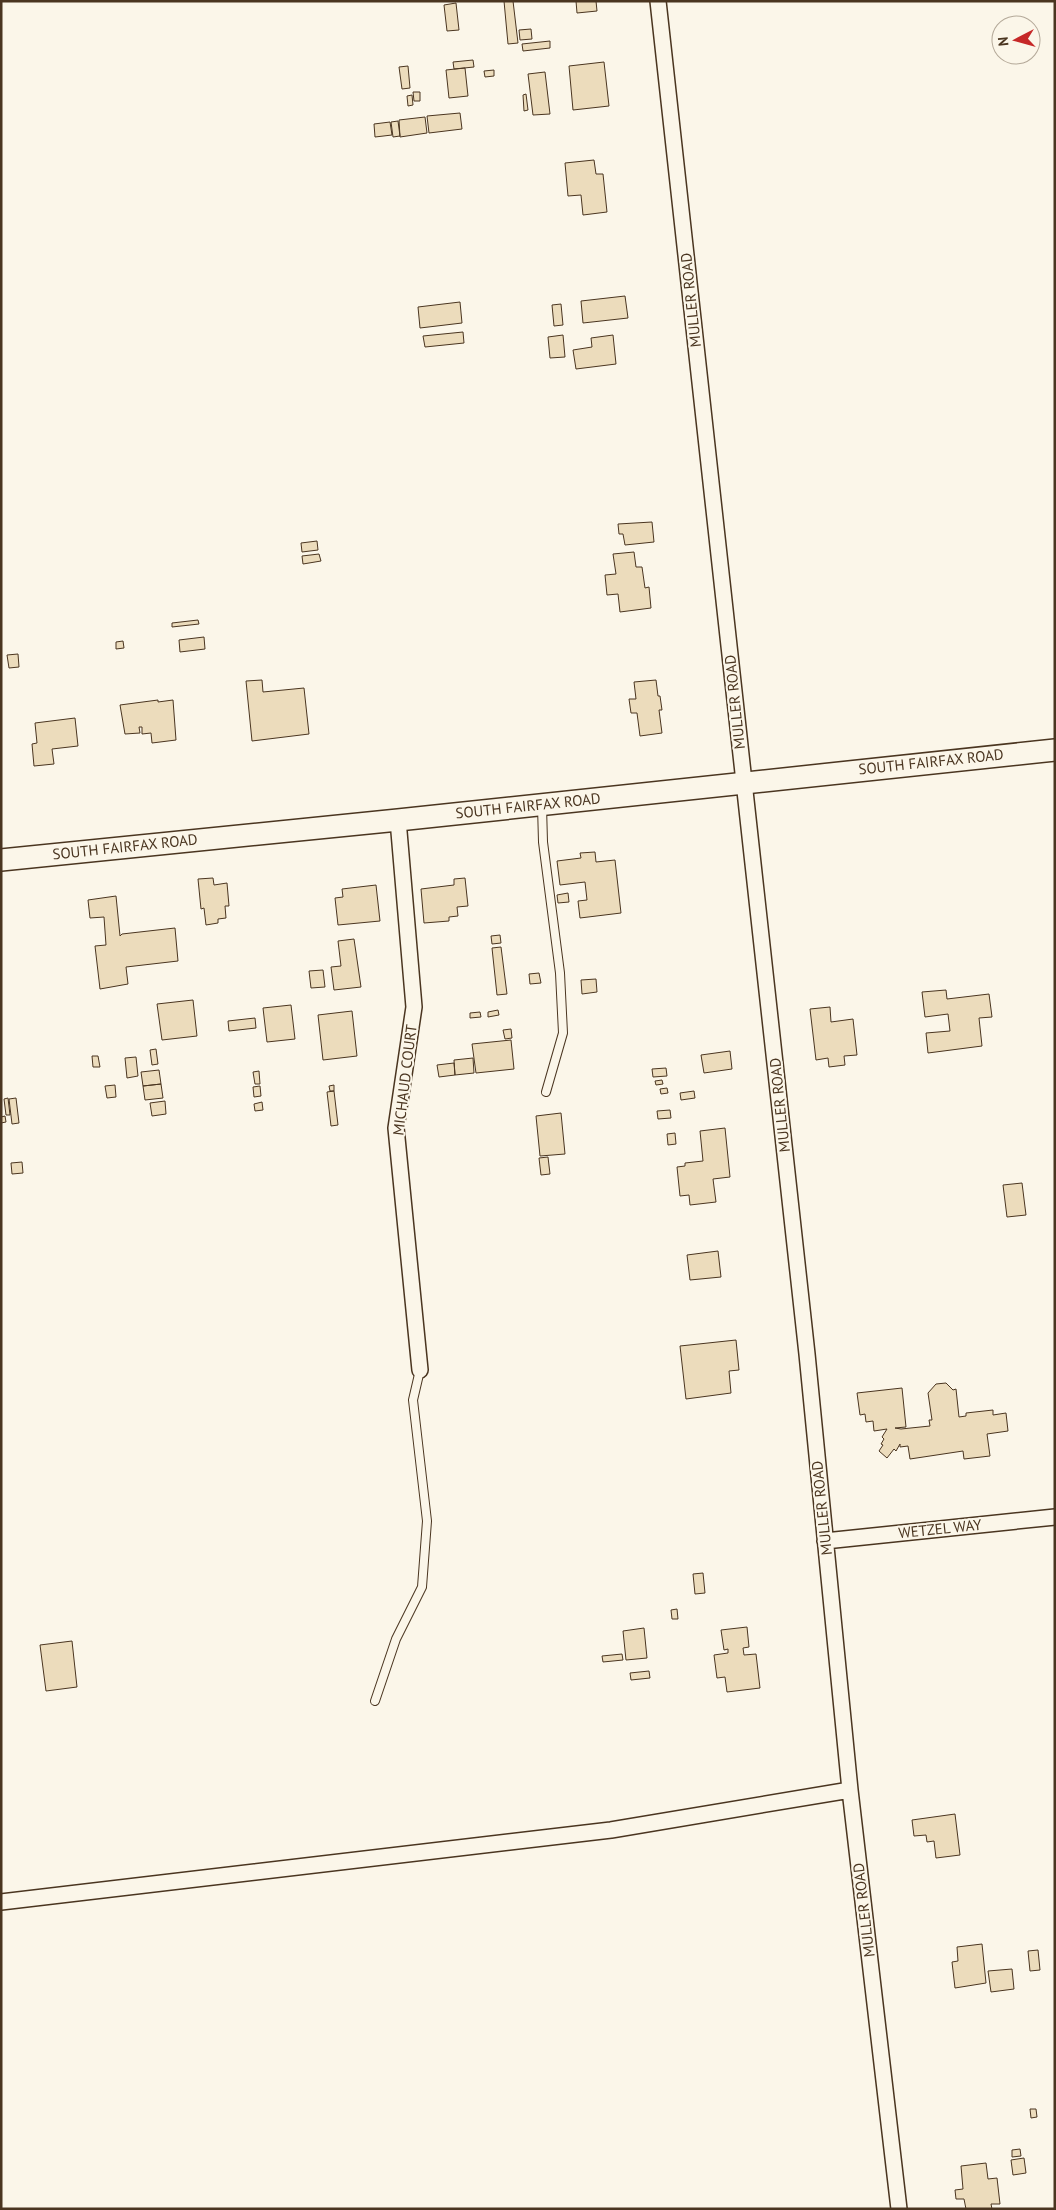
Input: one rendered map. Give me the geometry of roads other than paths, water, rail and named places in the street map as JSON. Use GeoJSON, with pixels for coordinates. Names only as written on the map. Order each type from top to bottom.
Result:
{"type":"FeatureCollection","features":[{"type":"Feature","properties":{"kind":"street","name":"MULLER ROAD"},"geometry":{"type":"LineString","coordinates":[[658,1],[744,782],[850,1790],[900,2209]]}},
{"type":"Feature","properties":{"kind":"street","name":"SOUTH FAIRFAX ROAD"},"geometry":{"type":"LineString","coordinates":[[1,860],[1055,750]]}},
{"type":"Feature","properties":{"kind":"street","name":"MICHAUD COURT"},"geometry":{"type":"LineString","coordinates":[[398,820],[414,1007],[396,1128],[420,1370]]}},
{"type":"Feature","properties":{"kind":"street","name":"WETZEL WAY"},"geometry":{"type":"LineString","coordinates":[[825,1541],[1055,1517]]}},
{"type":"Feature","properties":{"kind":"street"},"geometry":{"type":"LineString","coordinates":[[1,1902],[611,1830],[850,1790]]}},
{"type":"Feature","properties":{"kind":"lane"},"geometry":{"type":"LineString","coordinates":[[542,804],[543,842],[560,973],[563,1033],[546,1092]]}},
{"type":"Feature","properties":{"kind":"lane"},"geometry":{"type":"LineString","coordinates":[[375,1701],[396,1639],[422,1587],[427,1521],[413,1400],[420,1370]]}}]}
